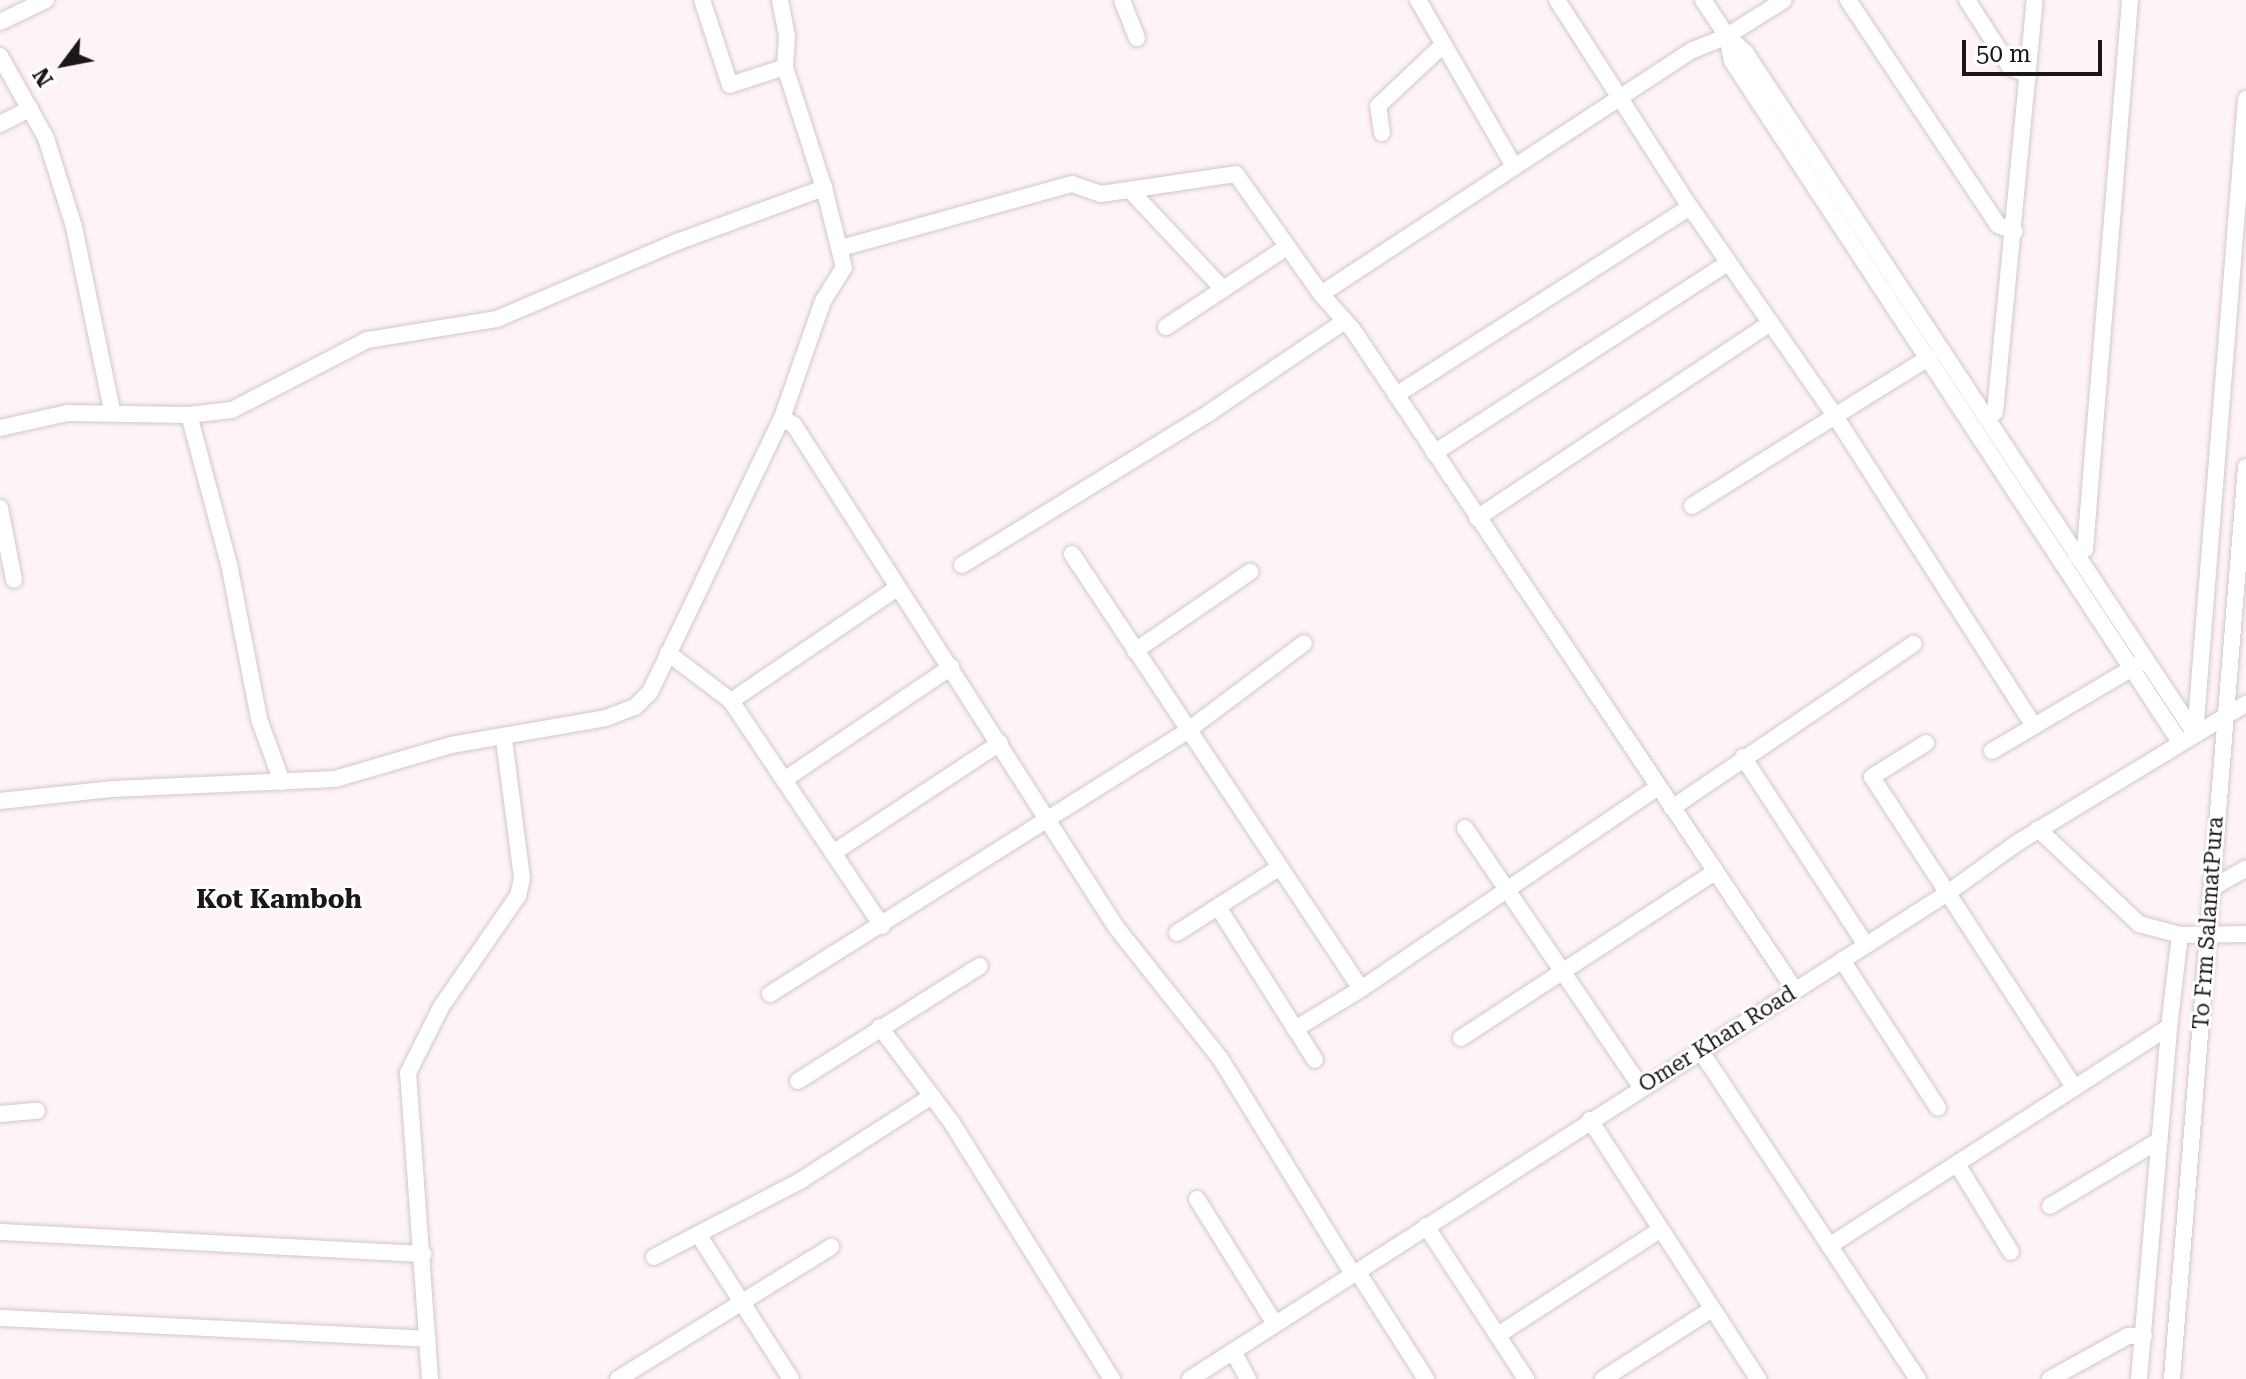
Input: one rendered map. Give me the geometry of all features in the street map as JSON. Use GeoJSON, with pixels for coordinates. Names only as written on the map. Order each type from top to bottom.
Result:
{"type":"FeatureCollection","features":[{"type":"Feature","properties":{"kind":"street"},"geometry":{"type":"LineString","coordinates":[[0,22],[46,0]]}},
{"type":"Feature","properties":{"kind":"street"},"geometry":{"type":"LineString","coordinates":[[702,0],[730,85],[785,67]]}},
{"type":"Feature","properties":{"kind":"street"},"geometry":{"type":"LineString","coordinates":[[0,801],[113,789],[335,779],[451,745],[504,739],[635,707],[650,692],[782,418],[823,301],[844,268],[824,188],[785,67],[787,37],[780,0]]}},
{"type":"Feature","properties":{"kind":"street"},"geometry":{"type":"LineString","coordinates":[[1122,0],[1137,38]]}},
{"type":"Feature","properties":{"kind":"street"},"geometry":{"type":"LineString","coordinates":[[1418,0],[1514,166]]}},
{"type":"Feature","properties":{"kind":"street"},"geometry":{"type":"LineString","coordinates":[[1557,0],[1690,207],[1835,416],[2033,725]]}},
{"type":"Feature","properties":{"kind":"street"},"geometry":{"type":"LineString","coordinates":[[1703,0],[1727,36],[1745,52],[1987,417],[2076,555],[2139,664]]}},
{"type":"Feature","properties":{"kind":"street"},"geometry":{"type":"LineString","coordinates":[[1848,0],[1998,225],[2015,232]]}},
{"type":"Feature","properties":{"kind":"street"},"geometry":{"type":"LineString","coordinates":[[1967,0],[2010,67],[2028,75]]}},
{"type":"Feature","properties":{"kind":"street"},"geometry":{"type":"LineString","coordinates":[[1987,417],[1995,412],[2015,232],[2035,0]]}},
{"type":"Feature","properties":{"kind":"street"},"geometry":{"type":"LineString","coordinates":[[2076,555],[2085,549],[2130,0]]}},
{"type":"Feature","properties":{"kind":"street"},"geometry":{"type":"LineString","coordinates":[[1321,294],[1693,50],[1727,36],[1776,2]]}},
{"type":"Feature","properties":{"kind":"street"},"geometry":{"type":"LineString","coordinates":[[1727,36],[1732,61],[1928,358],[2187,738]]}},
{"type":"Feature","properties":{"kind":"street"},"geometry":{"type":"LineString","coordinates":[[1382,133],[1378,106],[1443,45]]}},
{"type":"Feature","properties":{"kind":"street"},"geometry":{"type":"LineString","coordinates":[[0,56],[46,138],[74,227],[112,410]]}},
{"type":"Feature","properties":{"kind":"street"},"geometry":{"type":"LineString","coordinates":[[2187,738],[2246,99]]}},
{"type":"Feature","properties":{"kind":"street"},"geometry":{"type":"LineString","coordinates":[[0,124],[30,109]]}},
{"type":"Feature","properties":{"kind":"street"},"geometry":{"type":"LineString","coordinates":[[841,248],[1072,184],[1101,194],[1236,174],[1396,395],[1795,990]]}},
{"type":"Feature","properties":{"kind":"street"},"geometry":{"type":"LineString","coordinates":[[0,428],[112,410],[189,415],[232,410],[367,340],[497,319],[677,242],[824,188]]}},
{"type":"Feature","properties":{"kind":"street"},"geometry":{"type":"LineString","coordinates":[[1130,190],[1223,289]]}},
{"type":"Feature","properties":{"kind":"street"},"geometry":{"type":"LineString","coordinates":[[1396,395],[1690,207]]}},
{"type":"Feature","properties":{"kind":"street"},"geometry":{"type":"LineString","coordinates":[[1166,327],[1287,247]]}},
{"type":"Feature","properties":{"kind":"street"},"geometry":{"type":"LineString","coordinates":[[1434,453],[1729,262]]}},
{"type":"Feature","properties":{"kind":"street"},"geometry":{"type":"LineString","coordinates":[[962,565],[1209,413],[1345,321]]}},
{"type":"Feature","properties":{"kind":"street"},"geometry":{"type":"LineString","coordinates":[[1477,518],[1771,323]]}},
{"type":"Feature","properties":{"kind":"street"},"geometry":{"type":"LineString","coordinates":[[1692,506],[1928,358]]}},
{"type":"Feature","properties":{"kind":"street"},"geometry":{"type":"LineString","coordinates":[[189,415],[229,564],[259,719],[282,782]]}},
{"type":"Feature","properties":{"kind":"street"},"geometry":{"type":"LineString","coordinates":[[782,418],[794,425],[896,589],[951,667],[1116,927],[1220,1058],[1355,1273],[1426,1379]]}},
{"type":"Feature","properties":{"kind":"street","name":"To Frm SalamatPura"},"geometry":{"type":"LineString","coordinates":[[2172,1379],[2162,1313],[2208,933],[2223,718],[2246,467]]}},
{"type":"Feature","properties":{"kind":"street"},"geometry":{"type":"LineString","coordinates":[[0,508],[14,580]]}},
{"type":"Feature","properties":{"kind":"street"},"geometry":{"type":"LineString","coordinates":[[1072,554],[1277,869],[1361,989]]}},
{"type":"Feature","properties":{"kind":"street"},"geometry":{"type":"LineString","coordinates":[[1135,651],[1250,572]]}},
{"type":"Feature","properties":{"kind":"street"},"geometry":{"type":"LineString","coordinates":[[731,701],[896,589]]}},
{"type":"Feature","properties":{"kind":"street"},"geometry":{"type":"LineString","coordinates":[[770,994],[1187,731],[1304,643]]}},
{"type":"Feature","properties":{"kind":"street"},"geometry":{"type":"LineString","coordinates":[[1672,808],[1913,644]]}},
{"type":"Feature","properties":{"kind":"street"},"geometry":{"type":"LineString","coordinates":[[668,653],[731,701],[882,926]]}},
{"type":"Feature","properties":{"kind":"street"},"geometry":{"type":"LineString","coordinates":[[1992,751],[2139,664]]}},
{"type":"Feature","properties":{"kind":"street"},"geometry":{"type":"LineString","coordinates":[[784,780],[951,667]]}},
{"type":"Feature","properties":{"kind":"street","name":"Omer Khan Road"},"geometry":{"type":"LineString","coordinates":[[1190,1379],[1949,892],[2038,829],[2246,704]]}},
{"type":"Feature","properties":{"kind":"street"},"geometry":{"type":"LineString","coordinates":[[430,1379],[408,1073],[441,1007],[518,896],[522,878],[504,739]]}},
{"type":"Feature","properties":{"kind":"street"},"geometry":{"type":"LineString","coordinates":[[833,853],[1000,743]]}},
{"type":"Feature","properties":{"kind":"street"},"geometry":{"type":"LineString","coordinates":[[1926,743],[1872,777],[2075,1088]]}},
{"type":"Feature","properties":{"kind":"street"},"geometry":{"type":"LineString","coordinates":[[1743,757],[1866,945]]}},
{"type":"Feature","properties":{"kind":"street"},"geometry":{"type":"LineString","coordinates":[[1295,1029],[1361,989],[1658,787]]}},
{"type":"Feature","properties":{"kind":"street"},"geometry":{"type":"LineString","coordinates":[[1465,828],[1641,1087]]}},
{"type":"Feature","properties":{"kind":"street"},"geometry":{"type":"LineString","coordinates":[[2038,829],[2139,924],[2180,935],[2246,934]]}},
{"type":"Feature","properties":{"kind":"street"},"geometry":{"type":"LineString","coordinates":[[2212,888],[2246,868]]}},
{"type":"Feature","properties":{"kind":"street"},"geometry":{"type":"LineString","coordinates":[[1177,933],[1277,869]]}},
{"type":"Feature","properties":{"kind":"street"},"geometry":{"type":"LineString","coordinates":[[1461,1038],[1715,872]]}},
{"type":"Feature","properties":{"kind":"street"},"geometry":{"type":"LineString","coordinates":[[1218,907],[1315,1060]]}},
{"type":"Feature","properties":{"kind":"street"},"geometry":{"type":"LineString","coordinates":[[2139,1379],[2144,1336],[2162,1313],[2160,1140],[2180,935]]}},
{"type":"Feature","properties":{"kind":"street"},"geometry":{"type":"LineString","coordinates":[[1842,960],[1938,1108]]}},
{"type":"Feature","properties":{"kind":"street"},"geometry":{"type":"LineString","coordinates":[[798,1081],[980,966]]}},
{"type":"Feature","properties":{"kind":"street"},"geometry":{"type":"LineString","coordinates":[[880,1027],[932,1096],[1112,1379]]}},
{"type":"Feature","properties":{"kind":"street"},"geometry":{"type":"LineString","coordinates":[[1829,1246],[2169,1027]]}},
{"type":"Feature","properties":{"kind":"street"},"geometry":{"type":"LineString","coordinates":[[1700,1050],[1918,1379]]}},
{"type":"Feature","properties":{"kind":"street"},"geometry":{"type":"LineString","coordinates":[[654,1257],[800,1181],[932,1096]]}},
{"type":"Feature","properties":{"kind":"street"},"geometry":{"type":"LineString","coordinates":[[0,1114],[37,1111]]}},
{"type":"Feature","properties":{"kind":"street"},"geometry":{"type":"LineString","coordinates":[[1590,1120],[1758,1379]]}},
{"type":"Feature","properties":{"kind":"street"},"geometry":{"type":"LineString","coordinates":[[2050,1206],[2160,1140]]}},
{"type":"Feature","properties":{"kind":"street"},"geometry":{"type":"LineString","coordinates":[[1957,1164],[2011,1252]]}},
{"type":"Feature","properties":{"kind":"street"},"geometry":{"type":"LineString","coordinates":[[1197,1199],[1275,1324]]}},
{"type":"Feature","properties":{"kind":"street"},"geometry":{"type":"LineString","coordinates":[[1426,1226],[1526,1379]]}},
{"type":"Feature","properties":{"kind":"street"},"geometry":{"type":"LineString","coordinates":[[1498,1335],[1661,1229]]}},
{"type":"Feature","properties":{"kind":"street"},"geometry":{"type":"LineString","coordinates":[[0,1232],[423,1254]]}},
{"type":"Feature","properties":{"kind":"street"},"geometry":{"type":"LineString","coordinates":[[698,1234],[791,1379]]}},
{"type":"Feature","properties":{"kind":"street"},"geometry":{"type":"LineString","coordinates":[[618,1379],[831,1247]]}},
{"type":"Feature","properties":{"kind":"street"},"geometry":{"type":"LineString","coordinates":[[1603,1379],[1712,1309]]}},
{"type":"Feature","properties":{"kind":"street"},"geometry":{"type":"LineString","coordinates":[[0,1318],[427,1339]]}},
{"type":"Feature","properties":{"kind":"street"},"geometry":{"type":"LineString","coordinates":[[2050,1379],[2128,1336],[2144,1336]]}},
{"type":"Feature","properties":{"kind":"street"},"geometry":{"type":"LineString","coordinates":[[1233,1351],[1248,1379]]}},
{"type":"Feature","properties":{"kind":"district","name":"Kot Kamboh"},"geometry":{"type":"Point","coordinates":[279,900]}}]}
